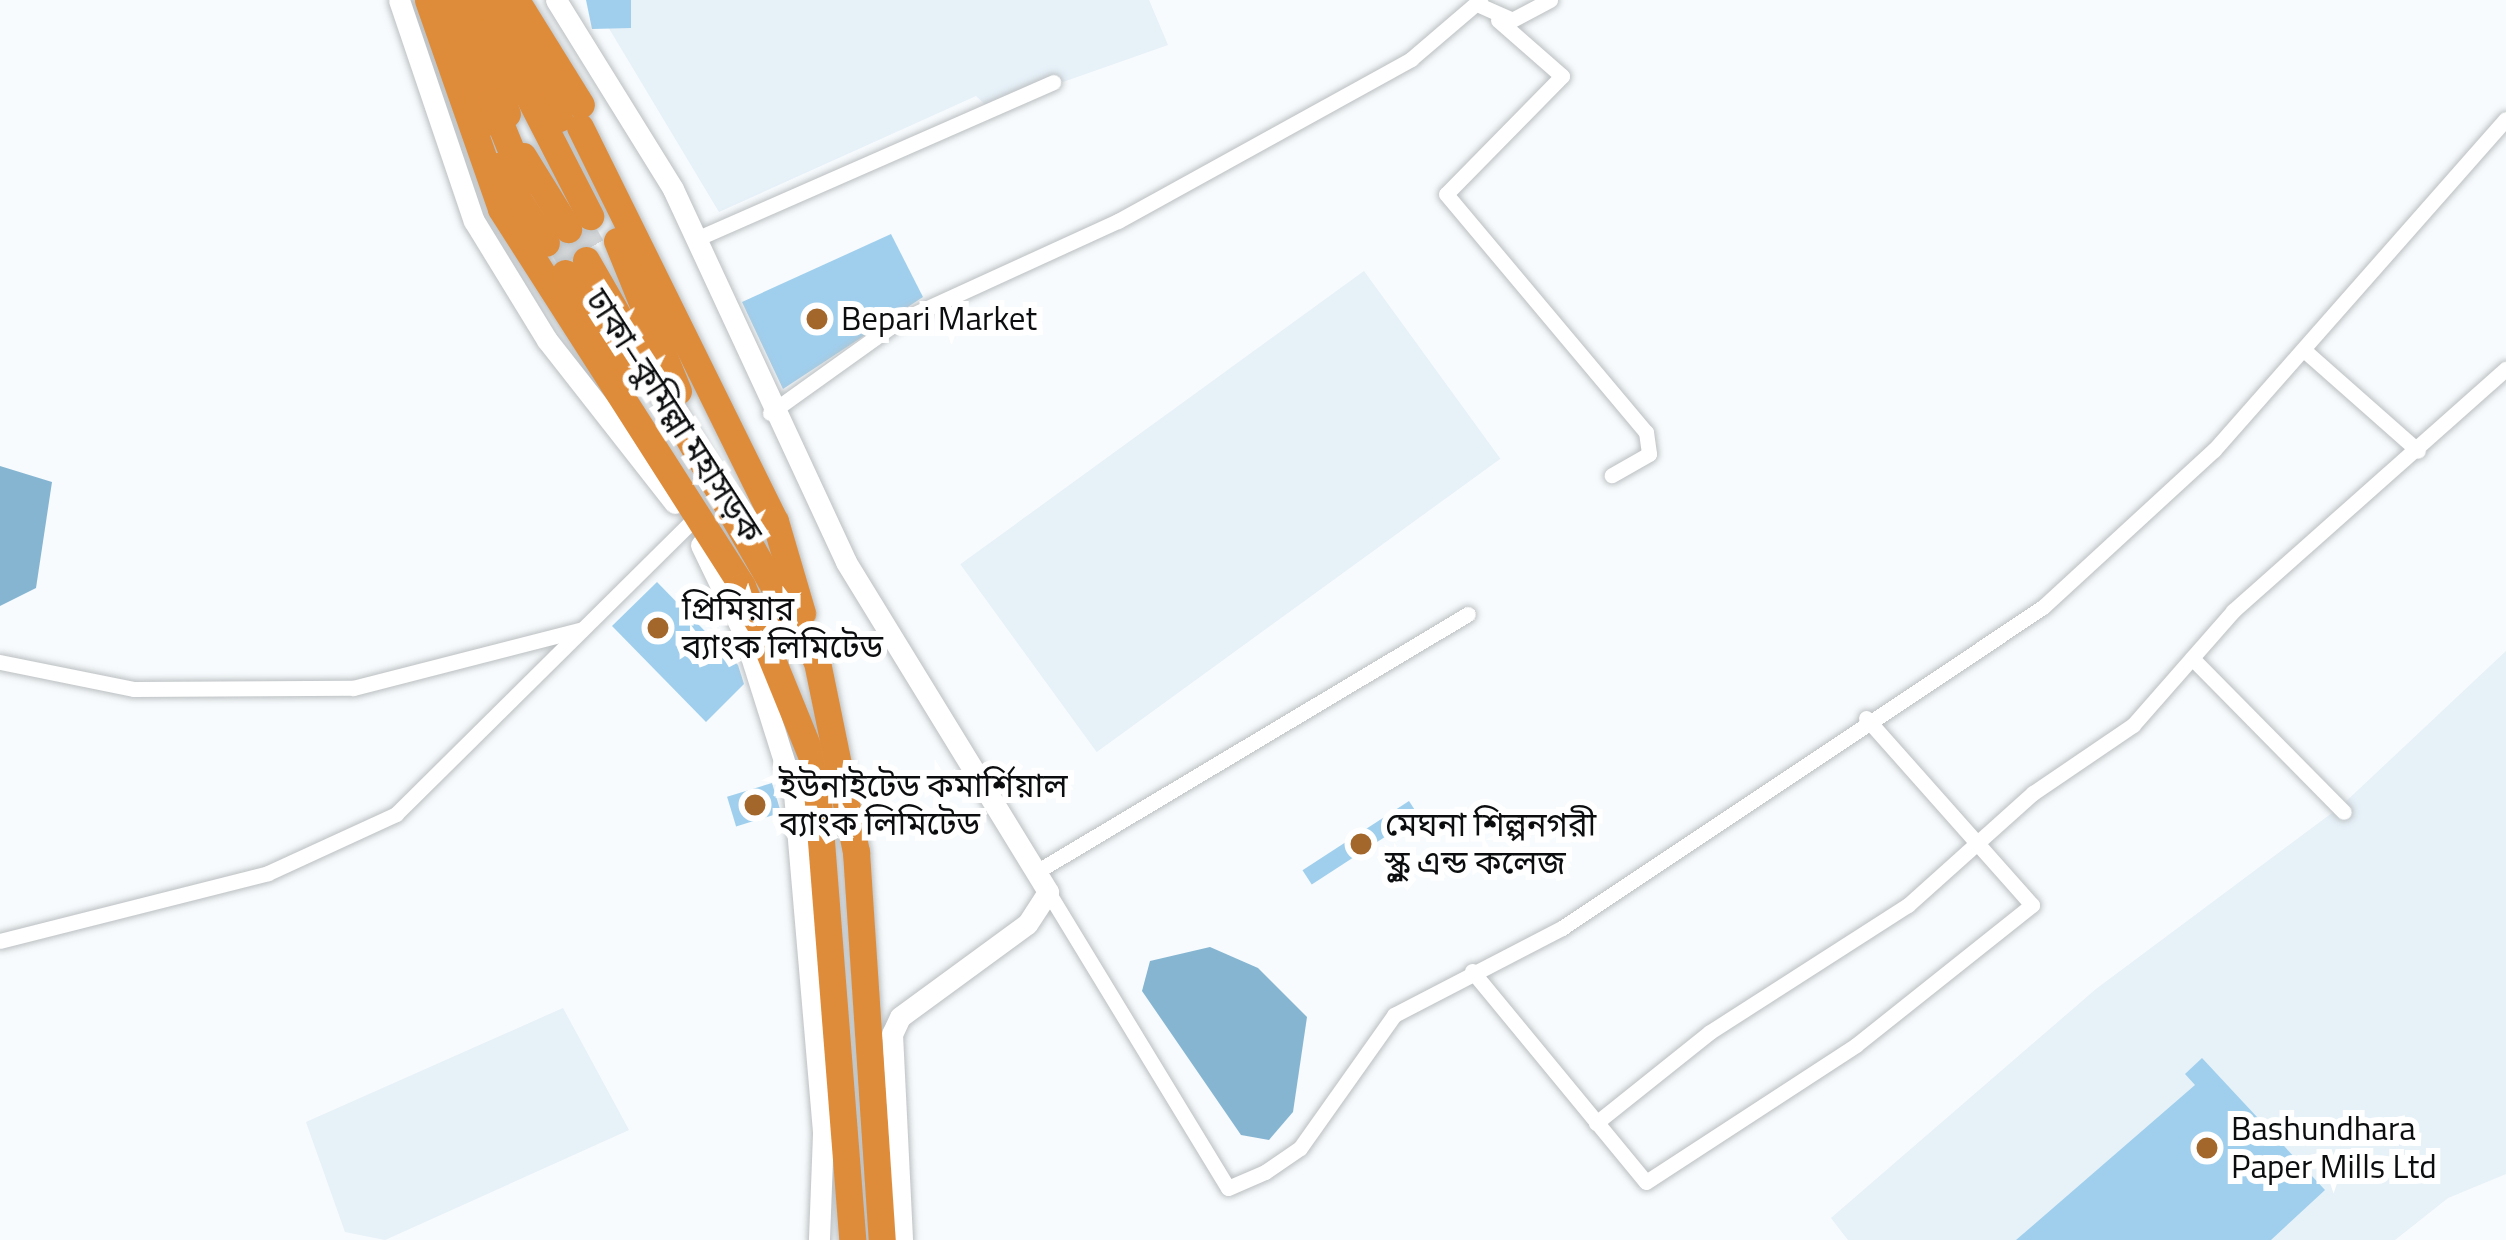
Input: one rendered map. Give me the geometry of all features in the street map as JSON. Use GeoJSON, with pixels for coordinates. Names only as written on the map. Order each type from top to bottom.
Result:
{"type":"FeatureCollection","features":[{"type":"Feature","properties":{"kind":"highway","name":"ঢাকা–কুমিল্লা মহাসড়ক"},"geometry":{"type":"LineString","coordinates":[[428,0],[501,209],[742,586],[815,765],[852,1240]]}},
{"type":"Feature","properties":{"kind":"highway","name":"ঢাকা–কুমিল্লা মহাসড়ক"},"geometry":{"type":"LineString","coordinates":[[469,0],[579,222]]}},
{"type":"Feature","properties":{"kind":"highway","name":"ঢাকা–কুমিল্লা মহাসড়ক"},"geometry":{"type":"LineString","coordinates":[[469,0],[520,150],[579,222],[775,521],[817,662],[856,852],[882,1240]]}},
{"type":"Feature","properties":{"kind":"highway","name":"ঢাকা–কুমিল্লা মহাসড়ক"},"geometry":{"type":"LineString","coordinates":[[496,0],[575,119]]}},
{"type":"Feature","properties":{"kind":"highway","name":"ঢাকা–কুমিল্লা মহাসড়ক"},"geometry":{"type":"LineString","coordinates":[[506,0],[575,119]]}},
{"type":"Feature","properties":{"kind":"highway","name":"ঢাকা–কুমিল্লা মহাসড়ক"},"geometry":{"type":"LineString","coordinates":[[516,0],[575,119],[579,222]]}},
{"type":"Feature","properties":{"kind":"highway","name":"ঢাকা–কুমিল্লা মহাসড়ক"},"geometry":{"type":"LineString","coordinates":[[699,452],[591,257],[817,662]]}},
{"type":"Feature","properties":{"kind":"street"},"geometry":{"type":"LineString","coordinates":[[399,0],[474,221],[547,340],[689,524],[744,634],[794,794],[823,1134],[819,1240]]}},
{"type":"Feature","properties":{"kind":"street"},"geometry":{"type":"LineString","coordinates":[[556,0],[698,238],[743,326],[770,413],[1042,882],[1228,1188],[1300,1148],[1394,1016],[1472,971],[1562,928],[1867,718],[2043,607],[2214,450],[2506,119]]}},
{"type":"Feature","properties":{"kind":"street"},"geometry":{"type":"LineString","coordinates":[[1498,20],[1550,0]]}},
{"type":"Feature","properties":{"kind":"street"},"geometry":{"type":"LineString","coordinates":[[770,413],[897,322],[1240,155],[1411,59],[1479,3],[1562,76],[1446,194],[1646,431],[1649,454],[1612,475]]}},
{"type":"Feature","properties":{"kind":"street"},"geometry":{"type":"LineString","coordinates":[[698,238],[1054,82]]}},
{"type":"Feature","properties":{"kind":"street"},"geometry":{"type":"LineString","coordinates":[[2304,350],[2418,451]]}},
{"type":"Feature","properties":{"kind":"street"},"geometry":{"type":"LineString","coordinates":[[1596,1123],[2133,725],[2192,658],[2506,369]]}},
{"type":"Feature","properties":{"kind":"street"},"geometry":{"type":"LineString","coordinates":[[0,941],[334,848],[396,814],[689,524]]}},
{"type":"Feature","properties":{"kind":"street"},"geometry":{"type":"LineString","coordinates":[[902,1240],[892,1034],[899,1017],[1027,924],[1042,882],[1468,614]]}},
{"type":"Feature","properties":{"kind":"street"},"geometry":{"type":"LineString","coordinates":[[0,662],[134,688],[353,688],[585,628]]}},
{"type":"Feature","properties":{"kind":"street"},"geometry":{"type":"LineString","coordinates":[[2192,658],[2344,812]]}},
{"type":"Feature","properties":{"kind":"street"},"geometry":{"type":"LineString","coordinates":[[1472,971],[1646,1182],[1958,970],[2032,905],[1867,718]]}},
{"type":"Feature","properties":{"kind":"shaded area"},"geometry":{"type":"Polygon","coordinates":[[[592,0],[1149,0],[1168,45],[989,108],[976,96],[719,212],[592,0]]]}},
{"type":"Feature","properties":{"kind":"shaded area"},"geometry":{"type":"Polygon","coordinates":[[[1364,271],[1500,459],[1097,752],[960,564],[1364,271]]]}},
{"type":"Feature","properties":{"kind":"shaded area"},"geometry":{"type":"Polygon","coordinates":[[[2506,651],[2506,1174],[2448,1198],[2395,1240],[1848,1240],[1831,1218],[2096,989],[2340,807],[2506,651]]]}},
{"type":"Feature","properties":{"kind":"shaded area"},"geometry":{"type":"Polygon","coordinates":[[[563,1008],[629,1130],[385,1240],[345,1232],[306,1122],[563,1008]]]}},
{"type":"Feature","properties":{"kind":"water"},"geometry":{"type":"Polygon","coordinates":[[[0,466],[52,482],[36,588],[0,606],[0,466]]]}},
{"type":"Feature","properties":{"kind":"water"},"geometry":{"type":"Polygon","coordinates":[[[1210,947],[1258,968],[1307,1017],[1293,1112],[1269,1140],[1241,1135],[1142,991],[1150,961],[1210,947]]]}},
{"type":"Feature","properties":{"kind":"building"},"geometry":{"type":"Polygon","coordinates":[[[586,0],[631,0],[631,28],[592,29],[586,0]]]}},
{"type":"Feature","properties":{"kind":"building","name":"Bepari Market"},"geometry":{"type":"Polygon","coordinates":[[[891,234],[923,297],[783,389],[742,302],[891,234]]]}},
{"type":"Feature","properties":{"kind":"building"},"geometry":{"type":"Polygon","coordinates":[[[657,582],[738,665],[744,684],[706,722],[612,626],[657,582]]]}},
{"type":"Feature","properties":{"kind":"building","name":"ইউনাইটেড কমার্শিয়াল ব্যাংক লিমিটেড"},"geometry":{"type":"Polygon","coordinates":[[[772,783],[781,813],[736,826],[727,797],[772,783]]]}},
{"type":"Feature","properties":{"kind":"building","name":"মেঘনা শিল্পনগরী স্কুল এন্ড কলেজ"},"geometry":{"type":"Polygon","coordinates":[[[1409,801],[1418,815],[1312,884],[1302,870],[1409,801]]]}},
{"type":"Feature","properties":{"kind":"building","name":"Bashundhara Paper Mills Ltd"},"geometry":{"type":"Polygon","coordinates":[[[2202,1058],[2325,1190],[2271,1240],[2016,1240],[2195,1085],[2185,1074],[2202,1058]]]}},
{"type":"Feature","properties":{"kind":"tunnel"},"geometry":{"type":"LineString","coordinates":[[578,223],[596,254]]}},
{"type":"Feature","properties":{"kind":"tunnel"},"geometry":{"type":"LineString","coordinates":[[557,236],[575,267]]}},
{"type":"Feature","properties":{"kind":"place","name":"Bepari Market"},"geometry":{"type":"Point","coordinates":[817,319]}},
{"type":"Feature","properties":{"kind":"place","name":"প্রিমিয়ার ব্যাংক লিমিটেড"},"geometry":{"type":"Point","coordinates":[658,628]}},
{"type":"Feature","properties":{"kind":"place","name":"ইউনাইটেড কমার্শিয়াল ব্যাংক লিমিটেড"},"geometry":{"type":"Point","coordinates":[755,805]}},
{"type":"Feature","properties":{"kind":"place","name":"মেঘনা শিল্পনগরী স্কুল এন্ড কলেজ"},"geometry":{"type":"Point","coordinates":[1361,844]}},
{"type":"Feature","properties":{"kind":"place","name":"Bashundhara Paper Mills Ltd"},"geometry":{"type":"Point","coordinates":[2207,1148]}}]}
